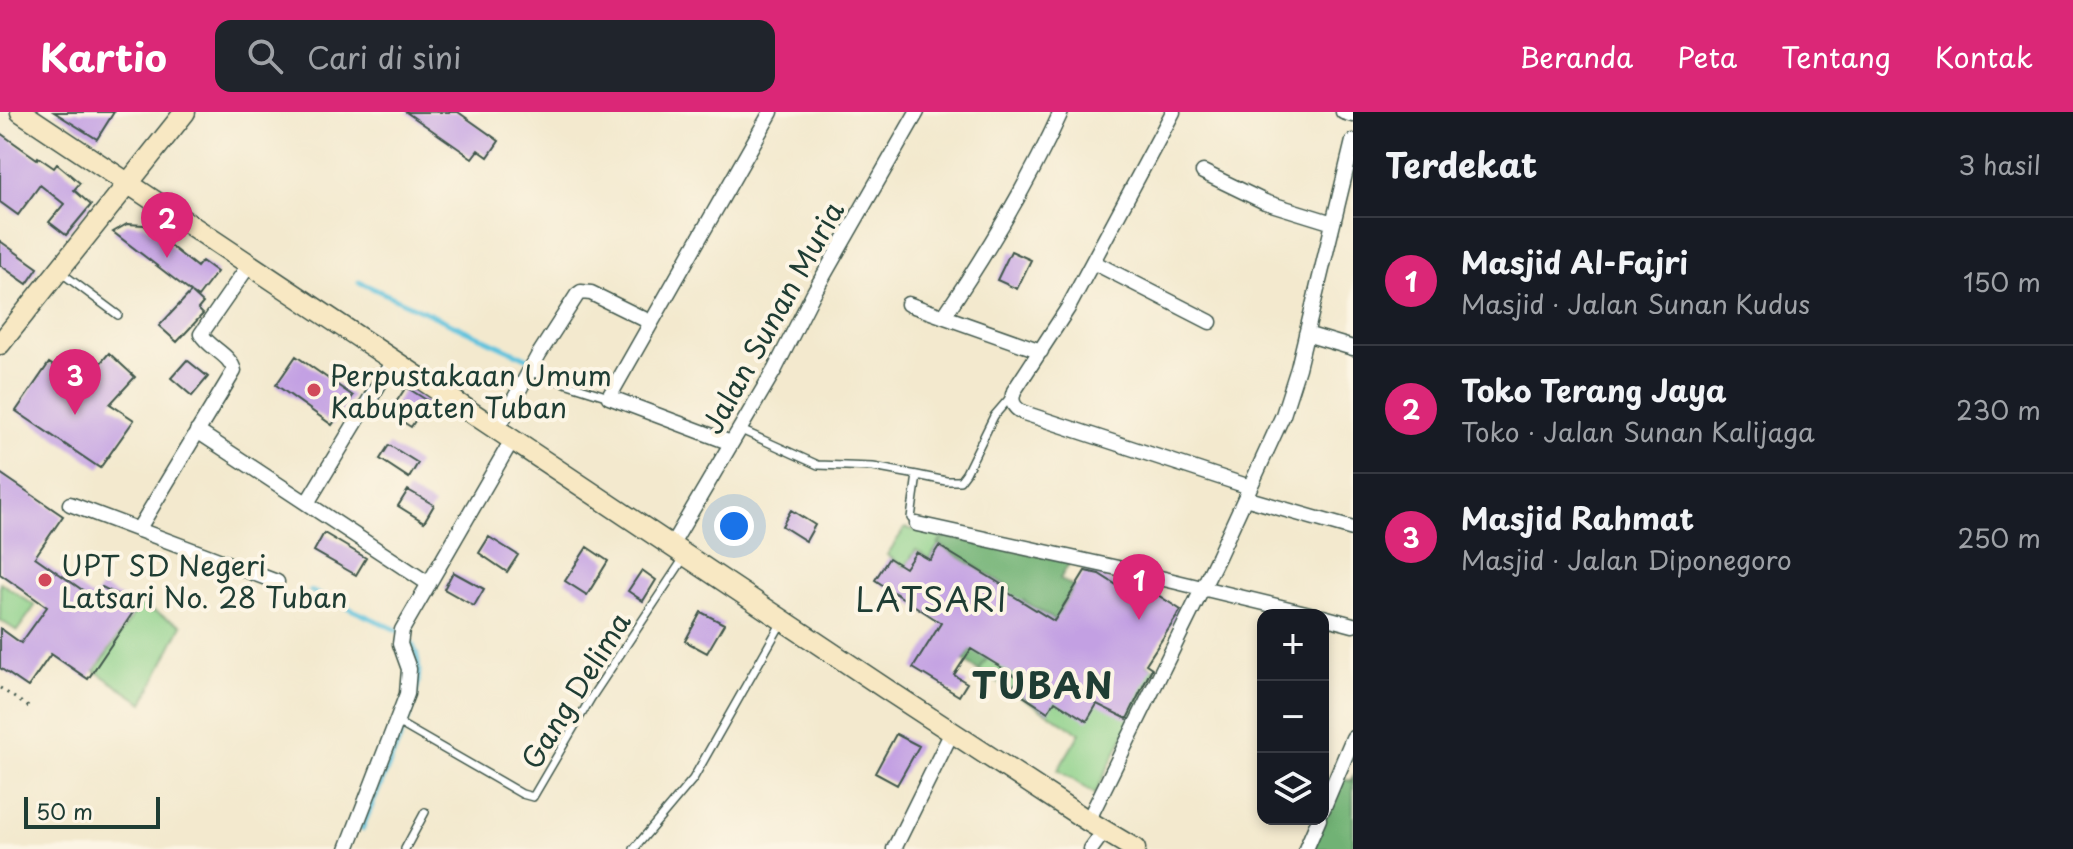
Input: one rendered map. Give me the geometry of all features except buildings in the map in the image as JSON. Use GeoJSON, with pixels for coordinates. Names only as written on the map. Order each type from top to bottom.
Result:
{"type":"FeatureCollection","features":[{"type":"Feature","properties":{"kind":"main road"},"geometry":{"type":"LineString","coordinates":[[21,112],[678,551],[1135,849]]}},
{"type":"Feature","properties":{"kind":"main road"},"geometry":{"type":"LineString","coordinates":[[0,344],[185,112]]}},
{"type":"Feature","properties":{"kind":"street"},"geometry":{"type":"LineString","coordinates":[[731,443],[609,397],[771,112]]}},
{"type":"Feature","properties":{"kind":"street","name":"Jalan Sunan Muria"},"geometry":{"type":"LineString","coordinates":[[678,551],[731,443],[917,112]]}},
{"type":"Feature","properties":{"kind":"street"},"geometry":{"type":"LineString","coordinates":[[944,316],[1005,223],[1061,112]]}},
{"type":"Feature","properties":{"kind":"street"},"geometry":{"type":"LineString","coordinates":[[1173,112],[1093,262],[1013,394],[1015,408],[1353,529]]}},
{"type":"Feature","properties":{"kind":"street"},"geometry":{"type":"LineString","coordinates":[[1343,112],[1353,115]]}},
{"type":"Feature","properties":{"kind":"street"},"geometry":{"type":"LineString","coordinates":[[1091,849],[1096,826],[1287,403],[1353,141]]}},
{"type":"Feature","properties":{"kind":"street"},"geometry":{"type":"LineString","coordinates":[[1203,172],[1265,202],[1333,223]]}},
{"type":"Feature","properties":{"kind":"street"},"geometry":{"type":"LineString","coordinates":[[1093,262],[1210,322]]}},
{"type":"Feature","properties":{"kind":"street"},"geometry":{"type":"LineString","coordinates":[[138,530],[234,368],[204,340],[202,332],[249,265]]}},
{"type":"Feature","properties":{"kind":"street"},"geometry":{"type":"LineString","coordinates":[[347,849],[397,722],[409,680],[402,632],[505,435],[539,354],[574,298],[581,292],[591,293],[650,322]]}},
{"type":"Feature","properties":{"kind":"street"},"geometry":{"type":"LineString","coordinates":[[908,304],[1041,351]]}},
{"type":"Feature","properties":{"kind":"street"},"geometry":{"type":"LineString","coordinates":[[1306,334],[1353,348]]}},
{"type":"Feature","properties":{"kind":"street"},"geometry":{"type":"LineString","coordinates":[[307,503],[393,361]]}},
{"type":"Feature","properties":{"kind":"street"},"geometry":{"type":"LineString","coordinates":[[197,431],[429,584]]}},
{"type":"Feature","properties":{"kind":"street"},"geometry":{"type":"LineString","coordinates":[[70,504],[277,582]]}},
{"type":"Feature","properties":{"kind":"street"},"geometry":{"type":"LineString","coordinates":[[917,524],[1290,609]]}},
{"type":"Feature","properties":{"kind":"street"},"geometry":{"type":"LineString","coordinates":[[1329,619],[1353,625]]}},
{"type":"Feature","properties":{"kind":"street"},"geometry":{"type":"LineString","coordinates":[[894,849],[952,732]]}},
{"type":"Feature","properties":{"kind":"street"},"geometry":{"type":"LineString","coordinates":[[1329,795],[1353,738]]}},
{"type":"Feature","properties":{"kind":"street"},"geometry":{"type":"LineString","coordinates":[[1306,849],[1316,825]]}},
{"type":"Feature","properties":{"kind":"lane"},"geometry":{"type":"LineString","coordinates":[[58,271],[118,315]]}},
{"type":"Feature","properties":{"kind":"lane"},"geometry":{"type":"LineString","coordinates":[[530,371],[609,397]]}},
{"type":"Feature","properties":{"kind":"lane"},"geometry":{"type":"LineString","coordinates":[[739,429],[818,465],[873,467],[960,481],[994,416],[1013,394]]}},
{"type":"Feature","properties":{"kind":"lane"},"geometry":{"type":"LineString","coordinates":[[917,475],[911,518],[917,524]]}},
{"type":"Feature","properties":{"kind":"lane","name":"Gang Delima"},"geometry":{"type":"LineString","coordinates":[[397,722],[522,794],[533,797],[678,551]]}},
{"type":"Feature","properties":{"kind":"lane"},"geometry":{"type":"LineString","coordinates":[[634,849],[693,779],[783,620]]}},
{"type":"Feature","properties":{"kind":"lane"},"geometry":{"type":"LineString","coordinates":[[405,849],[425,812]]}},
{"type":"Feature","properties":{"kind":"path"},"geometry":{"type":"LineString","coordinates":[[0,688],[30,708]]}},
{"type":"Feature","properties":{"kind":"green space"},"geometry":{"type":"Polygon","coordinates":[[[905,528],[944,536],[930,559],[916,550],[905,567],[887,555],[905,528]]]}},
{"type":"Feature","properties":{"kind":"green space"},"geometry":{"type":"Polygon","coordinates":[[[944,536],[1070,562],[1060,579],[1074,587],[1060,608],[1073,617],[1067,627],[1023,600],[979,671],[964,661],[1010,588],[938,544],[944,536]]]}},
{"type":"Feature","properties":{"kind":"green space"},"geometry":{"type":"Polygon","coordinates":[[[0,582],[35,606],[17,631],[0,620],[0,582]]]}},
{"type":"Feature","properties":{"kind":"green space"},"geometry":{"type":"Polygon","coordinates":[[[1023,600],[1066,627],[1073,617],[1156,670],[1095,794],[1058,770],[1080,733],[979,671],[1023,600]]]}},
{"type":"Feature","properties":{"kind":"green space"},"geometry":{"type":"Polygon","coordinates":[[[140,605],[182,625],[143,703],[95,671],[140,605]]]}},
{"type":"Feature","properties":{"kind":"green space"},"geometry":{"type":"Polygon","coordinates":[[[1353,776],[1353,849],[1311,849],[1321,825],[1329,825],[1329,806],[1341,777],[1350,781],[1353,776]]]}},
{"type":"Feature","properties":{"kind":"waterway"},"geometry":{"type":"LineString","coordinates":[[359,282],[533,361]]}},
{"type":"Feature","properties":{"kind":"waterway"},"geometry":{"type":"LineString","coordinates":[[311,591],[399,631],[409,639],[415,650],[419,673],[407,722]]}},
{"type":"Feature","properties":{"kind":"waterway"},"geometry":{"type":"LineString","coordinates":[[362,829],[402,734]]}},
{"type":"Feature","properties":{"kind":"place","name":"Toko Terang Jaya"},"geometry":{"type":"Point","coordinates":[167,258]}},
{"type":"Feature","properties":{"kind":"place","name":"Perpustakaan Umum Kabupaten Tuban"},"geometry":{"type":"Point","coordinates":[314,390]}},
{"type":"Feature","properties":{"kind":"place","name":"Masjid Rahmat"},"geometry":{"type":"Point","coordinates":[75,415]}},
{"type":"Feature","properties":{"kind":"place","name":"UPT SD Negeri Latsari No. 28 Tuban"},"geometry":{"type":"Point","coordinates":[45,580]}},
{"type":"Feature","properties":{"kind":"place","name":"Masjid Al-Fajri"},"geometry":{"type":"Point","coordinates":[1139,620]}},
{"type":"Feature","properties":{"kind":"district","name":"LATSARI"},"geometry":{"type":"Point","coordinates":[932,599]}},
{"type":"Feature","properties":{"kind":"district","name":"TUBAN"},"geometry":{"type":"Point","coordinates":[1043,684]}}]}
